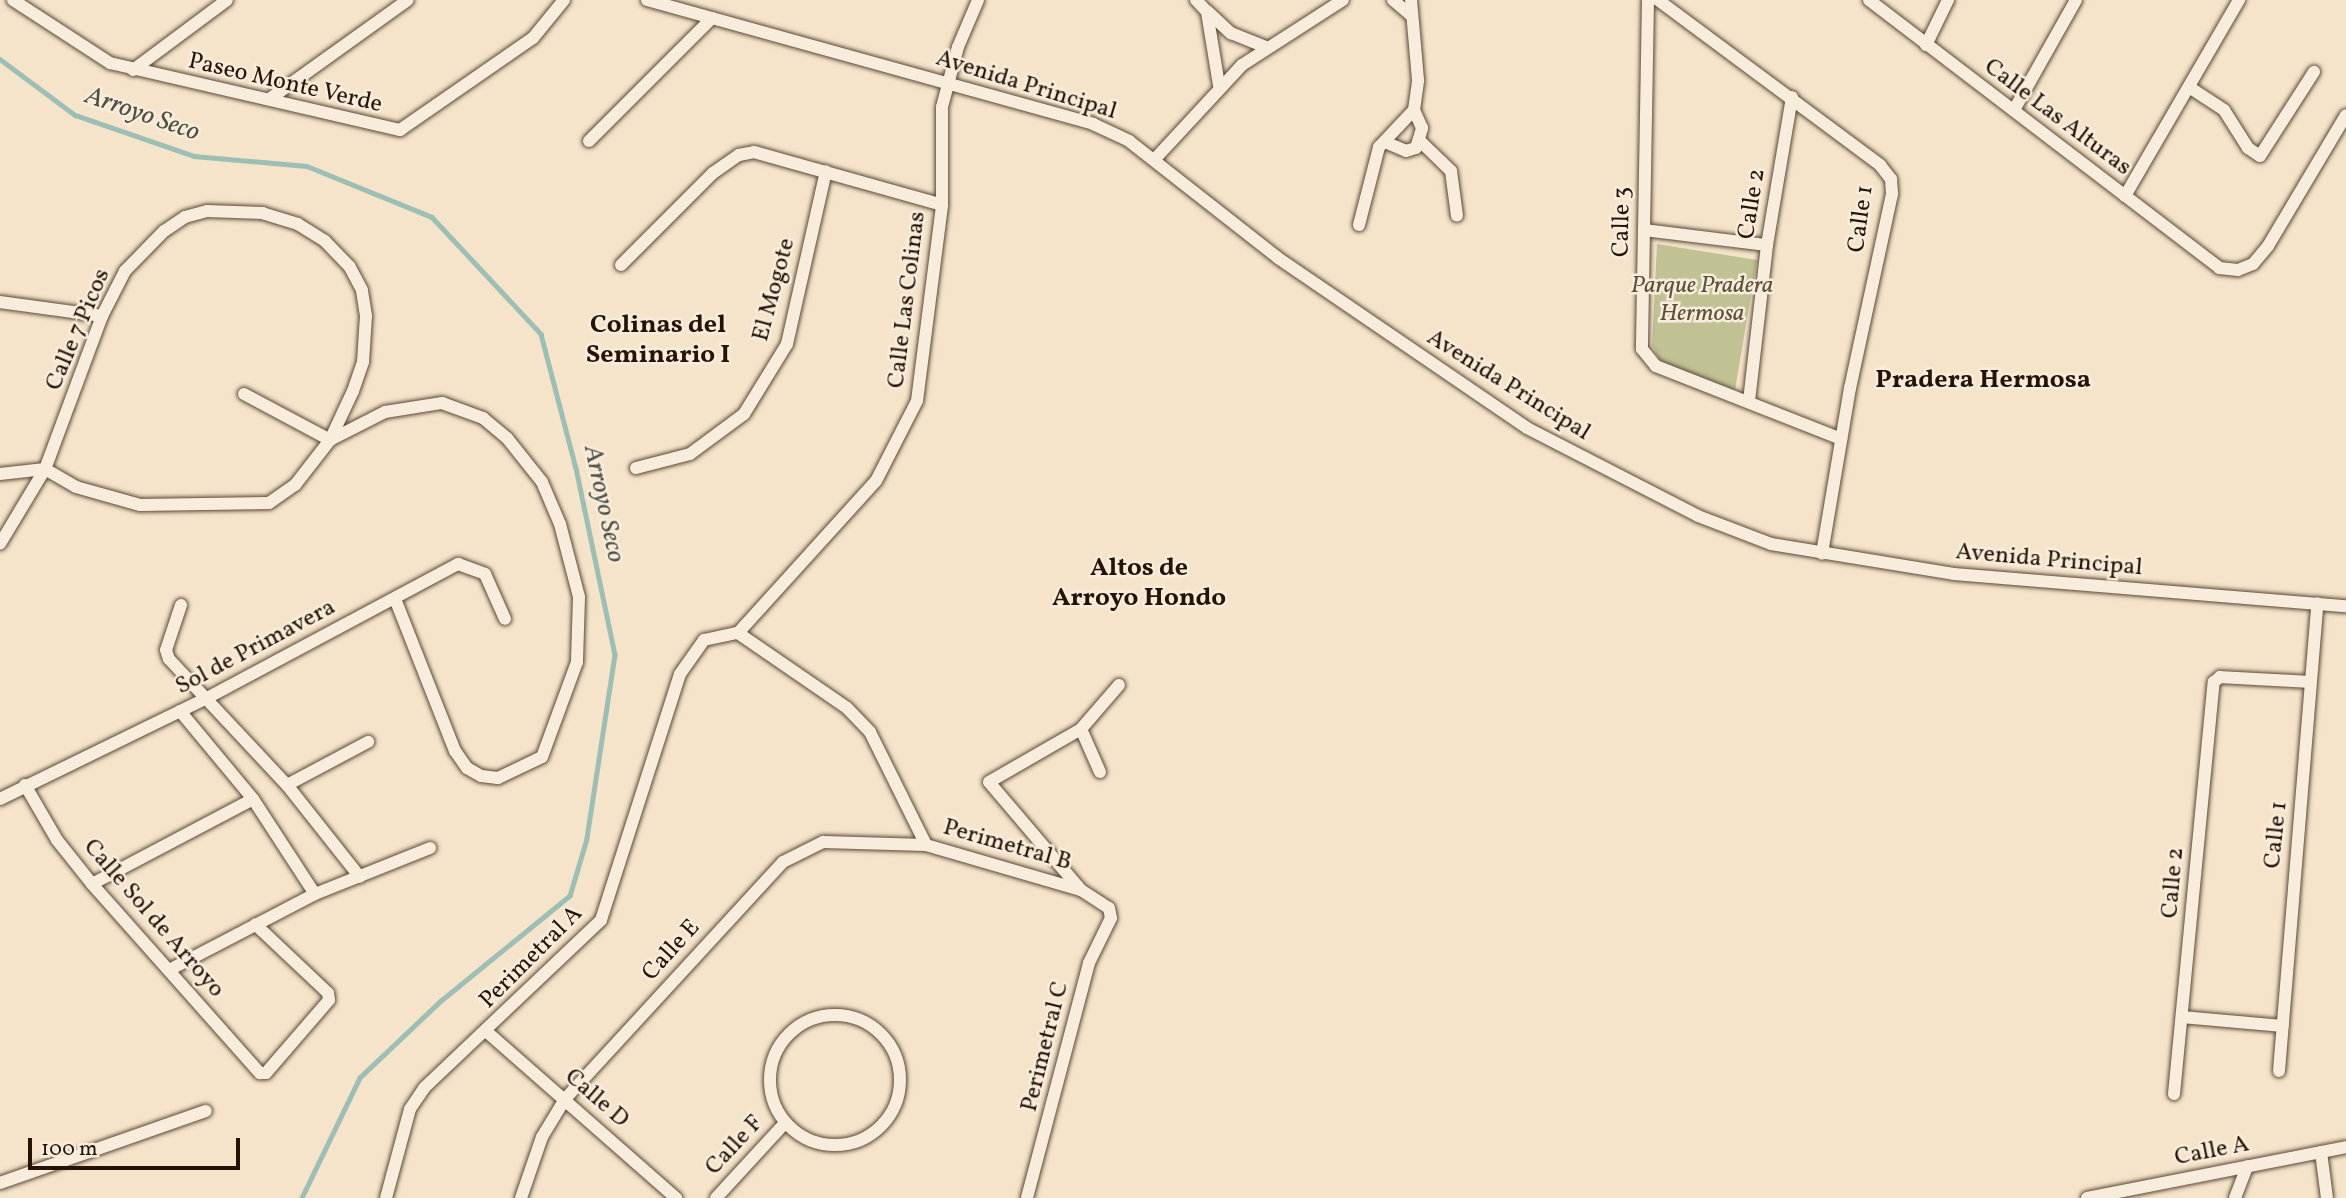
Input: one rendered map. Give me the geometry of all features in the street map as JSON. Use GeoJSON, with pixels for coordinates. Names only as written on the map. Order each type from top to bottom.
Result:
{"type":"FeatureCollection","features":[{"type":"Feature","properties":{"kind":"street"},"geometry":{"type":"LineString","coordinates":[[133,70],[227,0]]}},
{"type":"Feature","properties":{"kind":"street"},"geometry":{"type":"LineString","coordinates":[[271,98],[408,0]]}},
{"type":"Feature","properties":{"kind":"street","name":"Paseo Monte Verde"},"geometry":{"type":"LineString","coordinates":[[23,2],[89,52],[133,70],[271,98],[400,130],[533,38],[564,0]]}},
{"type":"Feature","properties":{"kind":"street","name":"Calle Las Colinas"},"geometry":{"type":"LineString","coordinates":[[738,633],[876,481],[900,442],[917,401],[926,352],[942,205],[939,140],[947,82],[978,0]]}},
{"type":"Feature","properties":{"kind":"street"},"geometry":{"type":"LineString","coordinates":[[1196,0],[1231,33],[1265,47]]}},
{"type":"Feature","properties":{"kind":"street"},"geometry":{"type":"LineString","coordinates":[[1154,160],[1219,85],[1265,47],[1343,0]]}},
{"type":"Feature","properties":{"kind":"street"},"geometry":{"type":"LineString","coordinates":[[1393,0],[1411,15]]}},
{"type":"Feature","properties":{"kind":"street"},"geometry":{"type":"LineString","coordinates":[[1359,225],[1369,177],[1385,142],[1414,110],[1419,79],[1411,0]]}},
{"type":"Feature","properties":{"kind":"street","name":"Calle 3"},"geometry":{"type":"LineString","coordinates":[[1648,0],[1642,349],[1656,366],[1841,439]]}},
{"type":"Feature","properties":{"kind":"street","name":"Calle 1"},"geometry":{"type":"LineString","coordinates":[[1658,0],[1792,97],[1880,165],[1891,179],[1892,194],[1841,439],[1822,554]]}},
{"type":"Feature","properties":{"kind":"street","name":"Calle Las Alturas"},"geometry":{"type":"LineString","coordinates":[[1869,0],[2219,268],[2238,270],[2253,264],[2268,246],[2346,115]]}},
{"type":"Feature","properties":{"kind":"street"},"geometry":{"type":"LineString","coordinates":[[1926,45],[1948,0]]}},
{"type":"Feature","properties":{"kind":"street"},"geometry":{"type":"LineString","coordinates":[[2014,110],[2076,0]]}},
{"type":"Feature","properties":{"kind":"street"},"geometry":{"type":"LineString","coordinates":[[2125,196],[2239,0]]}},
{"type":"Feature","properties":{"kind":"street","name":"Avenida Principal"},"geometry":{"type":"LineString","coordinates":[[651,1],[1093,124],[1154,160],[1288,265],[1527,428],[1698,516],[1771,544],[1954,574],[2346,606]]}},
{"type":"Feature","properties":{"kind":"street"},"geometry":{"type":"LineString","coordinates":[[1205,6],[1219,85]]}},
{"type":"Feature","properties":{"kind":"street"},"geometry":{"type":"LineString","coordinates":[[589,141],[712,18]]}},
{"type":"Feature","properties":{"kind":"street"},"geometry":{"type":"LineString","coordinates":[[2189,87],[2224,110],[2248,148],[2260,156],[2314,72]]}},
{"type":"Feature","properties":{"kind":"street","name":"Calle 2"},"geometry":{"type":"LineString","coordinates":[[1749,401],[1767,246],[1792,97]]}},
{"type":"Feature","properties":{"kind":"street"},"geometry":{"type":"LineString","coordinates":[[1385,142],[1406,151],[1416,148],[1422,128],[1414,110]]}},
{"type":"Feature","properties":{"kind":"street"},"geometry":{"type":"LineString","coordinates":[[1420,141],[1451,171],[1457,216]]}},
{"type":"Feature","properties":{"kind":"street"},"geometry":{"type":"LineString","coordinates":[[621,265],[713,173],[739,155],[768,153],[942,205]]}},
{"type":"Feature","properties":{"kind":"street","name":"El Mogote"},"geometry":{"type":"LineString","coordinates":[[636,468],[690,454],[744,414],[787,344],[826,171]]}},
{"type":"Feature","properties":{"kind":"street","name":"Calle 7 Picos"},"geometry":{"type":"LineString","coordinates":[[0,544],[46,469],[102,316],[136,258],[185,217],[236,209],[298,224],[325,241],[349,266],[362,290],[366,316],[363,362],[330,440]]}},
{"type":"Feature","properties":{"kind":"street"},"geometry":{"type":"LineString","coordinates":[[1644,230],[1767,246]]}},
{"type":"Feature","properties":{"kind":"street"},"geometry":{"type":"LineString","coordinates":[[0,302],[102,316]]}},
{"type":"Feature","properties":{"kind":"street"},"geometry":{"type":"LineString","coordinates":[[244,394],[330,440]]}},
{"type":"Feature","properties":{"kind":"street"},"geometry":{"type":"LineString","coordinates":[[0,474],[46,469],[107,499],[173,508],[252,507],[284,495],[330,440],[385,412],[442,403],[483,418],[507,438],[542,482],[560,524],[579,597],[577,662],[542,757],[498,778],[481,776],[455,751],[395,598]]}},
{"type":"Feature","properties":{"kind":"street","name":"Sol de Primavera"},"geometry":{"type":"LineString","coordinates":[[0,799],[207,698],[458,564],[485,574],[505,619]]}},
{"type":"Feature","properties":{"kind":"street","name":"Calle 1"},"geometry":{"type":"LineString","coordinates":[[2278,1071],[2317,604]]}},
{"type":"Feature","properties":{"kind":"street"},"geometry":{"type":"LineString","coordinates":[[181,606],[167,654],[287,785],[360,877]]}},
{"type":"Feature","properties":{"kind":"street","name":"Perimetral B"},"geometry":{"type":"LineString","coordinates":[[738,633],[847,708],[870,732],[926,845],[1081,890],[1109,908]]}},
{"type":"Feature","properties":{"kind":"street","name":"Perimetral A"},"geometry":{"type":"LineString","coordinates":[[386,1198],[410,1109],[424,1088],[487,1032],[601,920],[680,674],[704,640],[738,633]]}},
{"type":"Feature","properties":{"kind":"street","name":"Calle 2"},"geometry":{"type":"LineString","coordinates":[[2174,1094],[2217,679],[2310,682]]}},
{"type":"Feature","properties":{"kind":"street"},"geometry":{"type":"LineString","coordinates":[[1081,890],[989,782],[1082,729],[1119,685]]}},
{"type":"Feature","properties":{"kind":"street"},"geometry":{"type":"LineString","coordinates":[[180,711],[253,799],[315,894]]}},
{"type":"Feature","properties":{"kind":"street"},"geometry":{"type":"LineString","coordinates":[[1082,729],[1100,772]]}},
{"type":"Feature","properties":{"kind":"street"},"geometry":{"type":"LineString","coordinates":[[287,785],[368,742]]}},
{"type":"Feature","properties":{"kind":"street","name":"Calle Sol de Arroyo"},"geometry":{"type":"LineString","coordinates":[[25,785],[57,840],[92,884],[260,1073],[271,1070],[328,1000],[328,993],[255,924]]}},
{"type":"Feature","properties":{"kind":"street"},"geometry":{"type":"LineString","coordinates":[[92,884],[253,799]]}},
{"type":"Feature","properties":{"kind":"street","name":"Calle E"},"geometry":{"type":"LineString","coordinates":[[521,1198],[542,1137],[565,1099],[783,862],[823,842],[926,845]]}},
{"type":"Feature","properties":{"kind":"street"},"geometry":{"type":"LineString","coordinates":[[171,970],[315,894],[430,848]]}},
{"type":"Feature","properties":{"kind":"street","name":"Perimetral C"},"geometry":{"type":"LineString","coordinates":[[1027,1198],[1044,1147],[1085,975],[1111,918],[1109,908]]}},
{"type":"Feature","properties":{"kind":"street","name":"Calle F"},"geometry":{"type":"LineString","coordinates":[[822,1016],[860,1020],[877,1031],[898,1063],[896,1102],[887,1119],[857,1142],[838,1145],[809,1139],[785,1123],[770,1087],[774,1059],[788,1034],[822,1016]]}},
{"type":"Feature","properties":{"kind":"street"},"geometry":{"type":"LineString","coordinates":[[2182,1017],[2283,1027]]}},
{"type":"Feature","properties":{"kind":"street","name":"Calle D"},"geometry":{"type":"LineString","coordinates":[[487,1032],[676,1198]]}},
{"type":"Feature","properties":{"kind":"street"},"geometry":{"type":"LineString","coordinates":[[0,1183],[206,1111]]}},
{"type":"Feature","properties":{"kind":"street","name":"Calle F"},"geometry":{"type":"LineString","coordinates":[[716,1198],[785,1123]]}},
{"type":"Feature","properties":{"kind":"street","name":"Calle A"},"geometry":{"type":"LineString","coordinates":[[2087,1198],[2346,1147]]}},
{"type":"Feature","properties":{"kind":"street"},"geometry":{"type":"LineString","coordinates":[[2321,1152],[2327,1198]]}},
{"type":"Feature","properties":{"kind":"street"},"geometry":{"type":"LineString","coordinates":[[2235,1198],[2247,1166]]}},
{"type":"Feature","properties":{"kind":"green space","name":"Parque Pradera Hermosa"},"geometry":{"type":"Polygon","coordinates":[[[1657,244],[1757,260],[1735,390],[1662,363],[1652,346],[1657,244]]]}},
{"type":"Feature","properties":{"kind":"waterway","name":"Arroyo Seco"},"geometry":{"type":"LineString","coordinates":[[0,59],[75,115],[194,156],[307,166],[432,217],[541,334],[576,468],[615,655],[587,839],[570,896],[440,1002],[360,1078],[302,1198]]}},
{"type":"Feature","properties":{"kind":"district","name":"Colinas del Seminario I"},"geometry":{"type":"Point","coordinates":[658,341]}},
{"type":"Feature","properties":{"kind":"district","name":"Pradera Hermosa"},"geometry":{"type":"Point","coordinates":[1983,381]}},
{"type":"Feature","properties":{"kind":"district","name":"Altos de Arroyo Hondo"},"geometry":{"type":"Point","coordinates":[1139,584]}}]}
